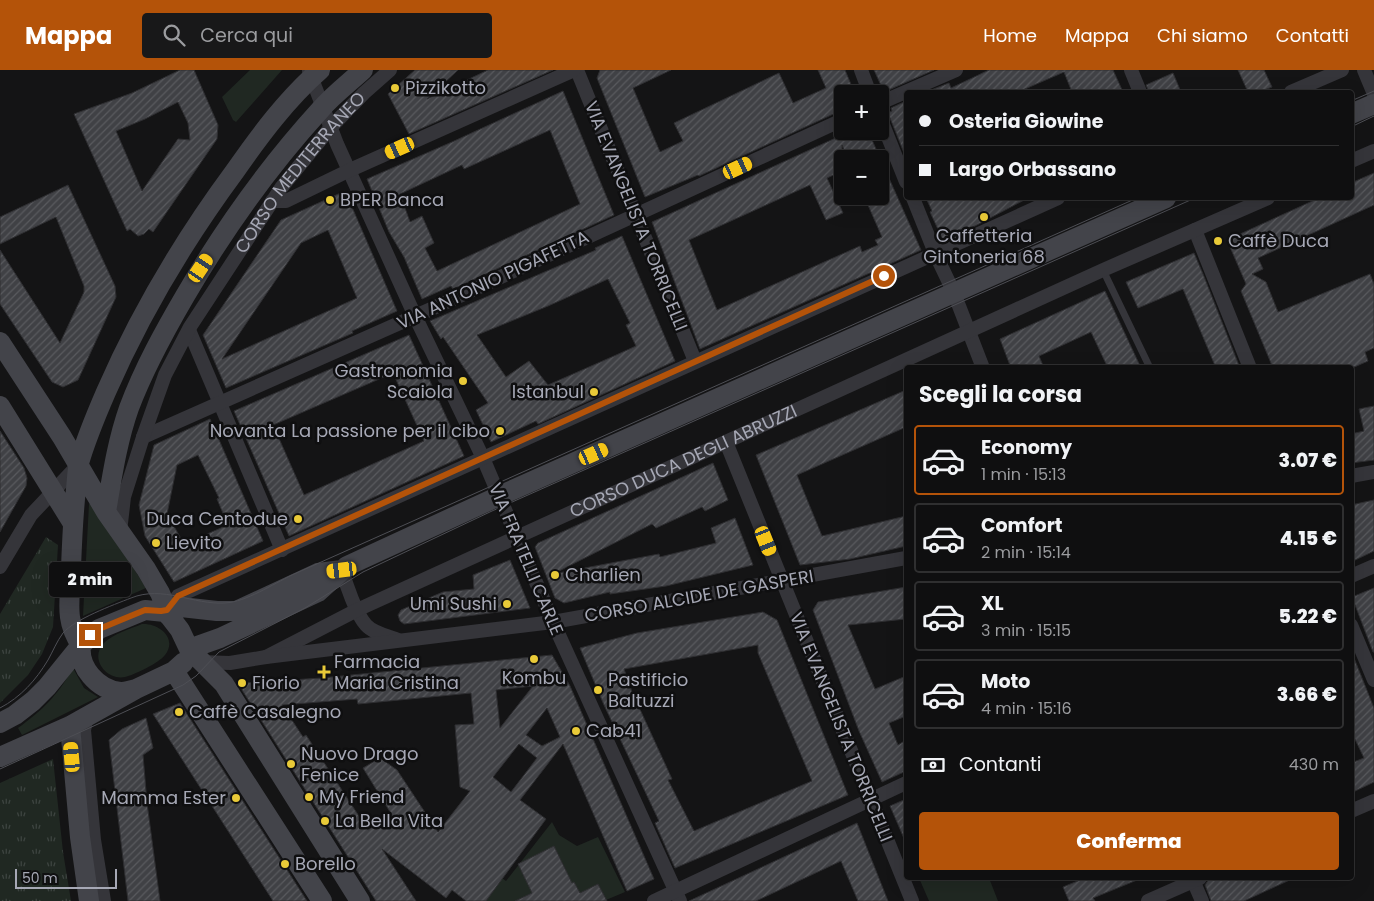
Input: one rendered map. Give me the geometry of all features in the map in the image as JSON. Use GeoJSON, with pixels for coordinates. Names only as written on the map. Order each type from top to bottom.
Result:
{"type":"FeatureCollection","features":[{"type":"Feature","properties":{"kind":"main road","name":"CORSO MEDITERRANEO"},"geometry":{"type":"LineString","coordinates":[[106,512],[116,454],[129,409],[146,366],[201,268],[256,186],[277,159],[322,107],[363,70]]}},
{"type":"Feature","properties":{"kind":"main road"},"geometry":{"type":"LineString","coordinates":[[54,679],[69,614],[72,522],[79,464],[93,424],[117,368],[150,302],[172,264],[217,195],[262,133],[313,72]]}},
{"type":"Feature","properties":{"kind":"main road"},"geometry":{"type":"LineString","coordinates":[[1354,113],[1374,104]]}},
{"type":"Feature","properties":{"kind":"main road"},"geometry":{"type":"LineString","coordinates":[[0,757],[78,722],[136,690],[196,663],[220,638],[318,592],[342,570],[499,496],[1162,200]]}},
{"type":"Feature","properties":{"kind":"main road"},"geometry":{"type":"LineString","coordinates":[[0,342],[79,464],[106,512],[169,607],[196,663],[322,901]]}},
{"type":"Feature","properties":{"kind":"main road"},"geometry":{"type":"LineString","coordinates":[[2,413],[72,522]]}},
{"type":"Feature","properties":{"kind":"main road"},"geometry":{"type":"LineString","coordinates":[[0,724],[23,709],[54,679],[90,635],[108,625],[145,610],[169,607],[236,611],[318,573],[342,570]]}},
{"type":"Feature","properties":{"kind":"main road"},"geometry":{"type":"LineString","coordinates":[[69,614],[73,633],[81,644],[80,657],[85,668],[96,682],[114,691],[136,690]]}},
{"type":"Feature","properties":{"kind":"main road"},"geometry":{"type":"LineString","coordinates":[[196,663],[224,684],[360,901]]}},
{"type":"Feature","properties":{"kind":"main road"},"geometry":{"type":"LineString","coordinates":[[78,722],[80,838],[89,901]]}},
{"type":"Feature","properties":{"kind":"street","name":"CORSO MEDITERRANEO"},"geometry":{"type":"LineString","coordinates":[[120,532],[124,497],[143,437],[165,375],[189,330],[281,188],[331,127],[364,93],[390,70]]}},
{"type":"Feature","properties":{"kind":"street"},"geometry":{"type":"LineString","coordinates":[[272,201],[286,201],[350,170],[575,70]]}},
{"type":"Feature","properties":{"kind":"street","name":"VIA EVANGELISTA TORRICELLI"},"geometry":{"type":"LineString","coordinates":[[575,70],[695,361]]}},
{"type":"Feature","properties":{"kind":"street"},"geometry":{"type":"LineString","coordinates":[[861,70],[867,85]]}},
{"type":"Feature","properties":{"kind":"street"},"geometry":{"type":"LineString","coordinates":[[910,90],[956,70]]}},
{"type":"Feature","properties":{"kind":"street"},"geometry":{"type":"LineString","coordinates":[[1131,70],[1139,90]]}},
{"type":"Feature","properties":{"kind":"street"},"geometry":{"type":"LineString","coordinates":[[1296,90],[1342,70]]}},
{"type":"Feature","properties":{"kind":"street"},"geometry":{"type":"LineString","coordinates":[[1364,70],[1374,94]]}},
{"type":"Feature","properties":{"kind":"street","name":"VIA FRATELLI CARLE"},"geometry":{"type":"LineString","coordinates":[[313,72],[322,107],[415,316],[483,458],[553,622],[678,896]]}},
{"type":"Feature","properties":{"kind":"street"},"geometry":{"type":"LineString","coordinates":[[889,99],[904,93]]}},
{"type":"Feature","properties":{"kind":"street","name":"VIA ANTONIO PIGAFETTA"},"geometry":{"type":"LineString","coordinates":[[143,437],[415,316],[834,124]]}},
{"type":"Feature","properties":{"kind":"street"},"geometry":{"type":"LineString","coordinates":[[889,140],[904,177]]}},
{"type":"Feature","properties":{"kind":"street"},"geometry":{"type":"LineString","coordinates":[[1354,160],[1374,151]]}},
{"type":"Feature","properties":{"kind":"street"},"geometry":{"type":"LineString","coordinates":[[914,200],[983,365]]}},
{"type":"Feature","properties":{"kind":"street"},"geometry":{"type":"LineString","coordinates":[[169,607],[178,596],[1054,200]]}},
{"type":"Feature","properties":{"kind":"street","name":"CORSO DUCA DEGLI ABRUZZI"},"geometry":{"type":"LineString","coordinates":[[266,657],[357,610],[1103,270],[1263,200]]}},
{"type":"Feature","properties":{"kind":"street"},"geometry":{"type":"LineString","coordinates":[[1194,230],[1249,365]]}},
{"type":"Feature","properties":{"kind":"street"},"geometry":{"type":"LineString","coordinates":[[189,330],[282,550]]}},
{"type":"Feature","properties":{"kind":"street","name":"VIA EVANGELISTA TORRICELLI"},"geometry":{"type":"LineString","coordinates":[[726,442],[912,901]]}},
{"type":"Feature","properties":{"kind":"street"},"geometry":{"type":"LineString","coordinates":[[0,567],[31,515],[79,464]]}},
{"type":"Feature","properties":{"kind":"street"},"geometry":{"type":"LineString","coordinates":[[1354,475],[1374,472]]}},
{"type":"Feature","properties":{"kind":"street","name":"CORSO ALCIDE DE GASPERI"},"geometry":{"type":"LineString","coordinates":[[196,663],[230,663],[553,622],[904,558]]}},
{"type":"Feature","properties":{"kind":"street"},"geometry":{"type":"LineString","coordinates":[[1354,575],[1374,566]]}},
{"type":"Feature","properties":{"kind":"street","name":"CORSO ALCIDE DE GASPERI"},"geometry":{"type":"LineString","coordinates":[[342,570],[357,610],[366,625],[380,634],[401,641]]}},
{"type":"Feature","properties":{"kind":"street"},"geometry":{"type":"LineString","coordinates":[[1354,632],[1374,680]]}},
{"type":"Feature","properties":{"kind":"street"},"geometry":{"type":"LineString","coordinates":[[78,722],[84,730],[94,840],[104,901]]}},
{"type":"Feature","properties":{"kind":"street"},"geometry":{"type":"LineString","coordinates":[[654,901],[678,896],[904,784]]}},
{"type":"Feature","properties":{"kind":"street"},"geometry":{"type":"LineString","coordinates":[[1354,810],[1374,801]]}},
{"type":"Feature","properties":{"kind":"street"},"geometry":{"type":"LineString","coordinates":[[1148,901],[1194,880]]}},
{"type":"Feature","properties":{"kind":"street"},"geometry":{"type":"LineString","coordinates":[[1196,880],[1202,901]]}},
{"type":"Feature","properties":{"kind":"lane"},"geometry":{"type":"LineString","coordinates":[[1103,270],[1149,365]]}},
{"type":"Feature","properties":{"kind":"green space"},"geometry":{"type":"Polygon","coordinates":[[[250,70],[282,70],[236,122],[233,120],[222,97],[250,70]]]}},
{"type":"Feature","properties":{"kind":"green space"},"geometry":{"type":"Polygon","coordinates":[[[93,503],[146,588],[83,616],[89,504],[93,503]]]}},
{"type":"Feature","properties":{"kind":"green space"},"geometry":{"type":"Polygon","coordinates":[[[46,537],[58,545],[53,627],[42,654],[28,675],[0,703],[0,614],[46,537]]]}},
{"type":"Feature","properties":{"kind":"green space"},"geometry":{"type":"Polygon","coordinates":[[[142,624],[155,626],[168,637],[168,649],[165,655],[157,662],[125,677],[118,677],[106,672],[99,661],[98,655],[104,643],[117,634],[142,624]]]}},
{"type":"Feature","properties":{"kind":"green space"},"geometry":{"type":"Polygon","coordinates":[[[73,668],[84,688],[98,697],[22,735],[18,728],[49,701],[62,686],[73,668]]]}},
{"type":"Feature","properties":{"kind":"green space"},"geometry":{"type":"Polygon","coordinates":[[[53,759],[63,852],[71,901],[0,901],[0,783],[53,759]]]}},
{"type":"Feature","properties":{"kind":"green space"},"geometry":{"type":"Polygon","coordinates":[[[552,822],[559,835],[577,846],[598,837],[625,892],[606,900],[598,884],[580,893],[558,891],[553,877],[566,870],[554,846],[529,901],[486,901],[502,878],[506,881],[552,822]]]}},
{"type":"Feature","properties":{"kind":"green space"},"geometry":{"type":"Polygon","coordinates":[[[920,880],[990,880],[998,901],[929,901],[920,880]]]}},
{"type":"Feature","properties":{"kind":"building"},"geometry":{"type":"Polygon","coordinates":[[[180,70],[194,70],[218,125],[217,139],[153,232],[149,229],[144,234],[138,236],[130,229],[127,231],[74,114],[132,93],[180,70]],[[178,102],[116,131],[142,191],[178,139],[190,140],[188,123],[178,102]]]}},
{"type":"Feature","properties":{"kind":"building"},"geometry":{"type":"Polygon","coordinates":[[[415,70],[458,70],[427,99],[488,70],[553,70],[409,134],[388,94],[415,70]]]}},
{"type":"Feature","properties":{"kind":"building"},"geometry":{"type":"Polygon","coordinates":[[[600,70],[671,70],[633,88],[660,152],[683,141],[674,123],[779,73],[793,103],[826,88],[818,70],[845,70],[851,85],[834,85],[834,114],[699,176],[645,197],[597,78],[600,70]]]}},
{"type":"Feature","properties":{"kind":"building"},"geometry":{"type":"Polygon","coordinates":[[[874,70],[934,70],[889,90],[889,85],[881,85],[874,70]]]}},
{"type":"Feature","properties":{"kind":"building"},"geometry":{"type":"Polygon","coordinates":[[[989,70],[1113,70],[1122,90],[1071,90],[1064,72],[1023,90],[931,90],[949,83],[951,88],[989,70]]]}},
{"type":"Feature","properties":{"kind":"building"},"geometry":{"type":"Polygon","coordinates":[[[1238,70],[1264,70],[1272,87],[1264,90],[1247,90],[1238,70]]]}},
{"type":"Feature","properties":{"kind":"building"},"geometry":{"type":"Polygon","coordinates":[[[1173,73],[1180,90],[1148,90],[1146,85],[1173,73]]]}},
{"type":"Feature","properties":{"kind":"building"},"geometry":{"type":"Polygon","coordinates":[[[563,91],[614,215],[453,289],[451,286],[422,299],[404,257],[389,232],[367,179],[563,91]],[[550,130],[464,169],[462,165],[400,194],[410,222],[422,216],[434,243],[425,248],[437,271],[580,204],[550,130]]]}},
{"type":"Feature","properties":{"kind":"building"},"geometry":{"type":"Polygon","coordinates":[[[904,102],[904,153],[889,116],[889,112],[892,111],[891,108],[904,102]]]}},
{"type":"Feature","properties":{"kind":"building"},"geometry":{"type":"Polygon","coordinates":[[[834,139],[872,140],[876,150],[844,150],[842,145],[842,150],[834,150],[834,175],[827,178],[834,193],[834,205],[839,205],[843,213],[826,220],[810,185],[689,240],[717,310],[860,246],[862,252],[878,245],[875,240],[882,237],[868,205],[889,205],[889,178],[921,250],[700,349],[652,222],[834,139]]]}},
{"type":"Feature","properties":{"kind":"building"},"geometry":{"type":"Polygon","coordinates":[[[1374,173],[1374,205],[1258,258],[1263,269],[1252,274],[1266,282],[1278,312],[1370,274],[1374,284],[1374,348],[1365,352],[1368,361],[1354,367],[1354,365],[1272,365],[1241,291],[1246,284],[1227,240],[1315,200],[1354,200],[1354,182],[1374,173]]]}},
{"type":"Feature","properties":{"kind":"building"},"geometry":{"type":"Polygon","coordinates":[[[68,185],[115,286],[116,297],[78,380],[63,387],[52,382],[0,304],[0,250],[60,343],[84,292],[84,286],[56,217],[0,244],[0,217],[68,185]]]}},
{"type":"Feature","properties":{"kind":"building"},"geometry":{"type":"Polygon","coordinates":[[[345,191],[397,311],[352,331],[353,333],[226,388],[203,335],[281,220],[345,191]],[[328,230],[301,243],[222,359],[357,298],[328,230]]]}},
{"type":"Feature","properties":{"kind":"building"},"geometry":{"type":"Polygon","coordinates":[[[927,200],[1024,200],[971,228],[943,240],[930,212],[932,211],[927,200]]]}},
{"type":"Feature","properties":{"kind":"building"},"geometry":{"type":"Polygon","coordinates":[[[622,236],[675,361],[538,424],[536,421],[491,442],[476,410],[488,403],[430,321],[596,250],[595,248],[622,236]],[[608,279],[477,335],[506,377],[529,361],[548,385],[636,346],[626,325],[630,323],[608,279]]]}},
{"type":"Feature","properties":{"kind":"building"},"geometry":{"type":"Polygon","coordinates":[[[1194,253],[1239,365],[1215,365],[1183,289],[1138,308],[1126,282],[1194,253]]]}},
{"type":"Feature","properties":{"kind":"building"},"geometry":{"type":"Polygon","coordinates":[[[1105,291],[1140,365],[1107,365],[1091,332],[1039,356],[1043,365],[1010,365],[1000,339],[1105,291]]]}},
{"type":"Feature","properties":{"kind":"building"},"geometry":{"type":"Polygon","coordinates":[[[409,335],[464,456],[289,536],[234,411],[409,335]],[[393,373],[273,425],[304,495],[424,441],[393,373]]]}},
{"type":"Feature","properties":{"kind":"building"},"geometry":{"type":"Polygon","coordinates":[[[904,391],[904,428],[797,475],[822,536],[904,516],[904,546],[850,559],[800,565],[756,455],[904,391]]]}},
{"type":"Feature","properties":{"kind":"building"},"geometry":{"type":"Polygon","coordinates":[[[1374,406],[1374,460],[1354,463],[1354,433],[1364,431],[1359,409],[1374,406]]]}},
{"type":"Feature","properties":{"kind":"building"},"geometry":{"type":"Polygon","coordinates":[[[210,419],[263,541],[174,582],[145,536],[139,505],[154,445],[210,419]],[[198,455],[177,465],[167,514],[184,544],[228,525],[217,499],[219,498],[198,455]]]}},
{"type":"Feature","properties":{"kind":"building"},"geometry":{"type":"Polygon","coordinates":[[[0,431],[24,468],[27,478],[26,486],[0,532],[0,431]]]}},
{"type":"Feature","properties":{"kind":"building"},"geometry":{"type":"Polygon","coordinates":[[[713,463],[728,500],[705,511],[702,507],[656,528],[652,524],[553,574],[659,554],[660,557],[716,543],[711,528],[735,518],[753,565],[666,586],[610,594],[610,592],[564,603],[555,598],[535,547],[538,543],[713,463]]]}},
{"type":"Feature","properties":{"kind":"building"},"geometry":{"type":"Polygon","coordinates":[[[1374,500],[1374,551],[1354,561],[1354,504],[1374,500]]]}},
{"type":"Feature","properties":{"kind":"building"},"geometry":{"type":"Polygon","coordinates":[[[510,560],[530,608],[404,624],[400,621],[398,615],[401,610],[443,592],[474,589],[473,575],[510,560]]]}},
{"type":"Feature","properties":{"kind":"building"},"geometry":{"type":"Polygon","coordinates":[[[904,587],[904,619],[848,625],[875,689],[904,677],[904,717],[889,723],[898,745],[904,741],[904,772],[882,782],[859,731],[813,610],[818,602],[904,587]]]}},
{"type":"Feature","properties":{"kind":"building"},"geometry":{"type":"Polygon","coordinates":[[[1374,588],[1374,652],[1354,602],[1354,596],[1374,588]]]}},
{"type":"Feature","properties":{"kind":"building"},"geometry":{"type":"Polygon","coordinates":[[[763,612],[777,620],[848,795],[675,868],[655,823],[659,821],[604,705],[580,648],[637,633],[763,612]],[[758,645],[624,669],[632,692],[672,779],[668,780],[694,831],[812,781],[758,653],[758,645]]]}},
{"type":"Feature","properties":{"kind":"building"},"geometry":{"type":"Polygon","coordinates":[[[552,655],[570,686],[654,879],[627,891],[563,744],[520,800],[546,819],[486,901],[466,901],[452,890],[446,898],[382,849],[416,901],[376,901],[242,690],[244,683],[322,678],[552,655]],[[533,686],[496,690],[500,728],[533,686]],[[471,693],[358,704],[357,699],[282,705],[303,737],[306,735],[368,830],[392,815],[363,768],[380,758],[397,770],[438,832],[470,791],[460,787],[455,725],[474,724],[471,693]],[[547,708],[526,735],[542,746],[560,737],[547,708]],[[519,744],[493,777],[511,792],[537,758],[519,744]]]}},
{"type":"Feature","properties":{"kind":"building"},"geometry":{"type":"Polygon","coordinates":[[[1354,658],[1374,708],[1374,782],[1354,792],[1354,762],[1364,758],[1354,737],[1354,658]]]}},
{"type":"Feature","properties":{"kind":"building"},"geometry":{"type":"Polygon","coordinates":[[[180,703],[307,901],[273,901],[153,714],[180,703]]]}},
{"type":"Feature","properties":{"kind":"building"},"geometry":{"type":"Polygon","coordinates":[[[146,718],[153,748],[143,755],[147,803],[160,901],[128,901],[109,740],[122,729],[146,718]]]}},
{"type":"Feature","properties":{"kind":"building"},"geometry":{"type":"Polygon","coordinates":[[[904,800],[904,838],[890,806],[904,800]]]}},
{"type":"Feature","properties":{"kind":"building"},"geometry":{"type":"Polygon","coordinates":[[[857,823],[888,901],[858,901],[841,861],[756,901],[689,901],[857,823]]]}},
{"type":"Feature","properties":{"kind":"building"},"geometry":{"type":"Polygon","coordinates":[[[554,846],[572,883],[574,882],[580,893],[598,884],[607,901],[515,901],[532,893],[518,864],[554,846]]]}},
{"type":"Feature","properties":{"kind":"building"},"geometry":{"type":"Polygon","coordinates":[[[1080,880],[1137,880],[1093,898],[1095,901],[1069,901],[1063,887],[1080,880]]]}},
{"type":"Feature","properties":{"kind":"building"},"geometry":{"type":"Polygon","coordinates":[[[1208,880],[1290,880],[1244,901],[1211,901],[1205,885],[1208,880]]]}},
{"type":"Feature","properties":{"kind":"tram line"},"geometry":{"type":"LineString","coordinates":[[1354,100],[1374,91]]}},
{"type":"Feature","properties":{"kind":"tram line"},"geometry":{"type":"LineString","coordinates":[[1354,126],[1374,116]]}},
{"type":"Feature","properties":{"kind":"tram line"},"geometry":{"type":"LineString","coordinates":[[0,708],[15,699],[33,681],[48,660],[63,633],[76,623],[95,613],[143,595],[166,594],[213,603],[233,602],[250,596],[292,575],[1133,200]]}},
{"type":"Feature","properties":{"kind":"tram line"},"geometry":{"type":"LineString","coordinates":[[0,769],[183,685],[196,676],[219,652],[305,608],[363,572],[492,511],[1191,200]]}},
{"type":"Feature","properties":{"kind":"place","name":"Pizzikotto"},"geometry":{"type":"Point","coordinates":[395,88]}},
{"type":"Feature","properties":{"kind":"place","name":"BPER Banca"},"geometry":{"type":"Point","coordinates":[330,200]}},
{"type":"Feature","properties":{"kind":"place","name":"Caffetteria Gintoneria 68"},"geometry":{"type":"Point","coordinates":[984,217]}},
{"type":"Feature","properties":{"kind":"place","name":"Caffè Duca"},"geometry":{"type":"Point","coordinates":[1218,241]}},
{"type":"Feature","properties":{"kind":"place","name":"Gastronomia Scaiola"},"geometry":{"type":"Point","coordinates":[463,381]}},
{"type":"Feature","properties":{"kind":"place","name":"Istanbul"},"geometry":{"type":"Point","coordinates":[594,392]}},
{"type":"Feature","properties":{"kind":"place","name":"Novanta La passione per il cibo"},"geometry":{"type":"Point","coordinates":[500,431]}},
{"type":"Feature","properties":{"kind":"place","name":"Duca Centodue"},"geometry":{"type":"Point","coordinates":[298,519]}},
{"type":"Feature","properties":{"kind":"place","name":"Lievito"},"geometry":{"type":"Point","coordinates":[156,543]}},
{"type":"Feature","properties":{"kind":"place","name":"Charlien"},"geometry":{"type":"Point","coordinates":[555,575]}},
{"type":"Feature","properties":{"kind":"place","name":"Umi Sushi"},"geometry":{"type":"Point","coordinates":[507,604]}},
{"type":"Feature","properties":{"kind":"place","name":"Kombu"},"geometry":{"type":"Point","coordinates":[534,659]}},
{"type":"Feature","properties":{"kind":"place","name":"Farmacia Maria Cristina"},"geometry":{"type":"Point","coordinates":[324,672]}},
{"type":"Feature","properties":{"kind":"place","name":"Fiorio"},"geometry":{"type":"Point","coordinates":[242,683]}},
{"type":"Feature","properties":{"kind":"place","name":"Pastificio Baltuzzi"},"geometry":{"type":"Point","coordinates":[598,690]}},
{"type":"Feature","properties":{"kind":"place","name":"Caffè Casalegno"},"geometry":{"type":"Point","coordinates":[179,712]}},
{"type":"Feature","properties":{"kind":"place","name":"Cab41"},"geometry":{"type":"Point","coordinates":[576,731]}},
{"type":"Feature","properties":{"kind":"place","name":"Nuovo Drago Fenice"},"geometry":{"type":"Point","coordinates":[291,764]}},
{"type":"Feature","properties":{"kind":"place","name":"My Friend"},"geometry":{"type":"Point","coordinates":[309,797]}},
{"type":"Feature","properties":{"kind":"place","name":"Mamma Ester"},"geometry":{"type":"Point","coordinates":[236,798]}},
{"type":"Feature","properties":{"kind":"place","name":"La Bella Vita"},"geometry":{"type":"Point","coordinates":[325,821]}},
{"type":"Feature","properties":{"kind":"place","name":"Borello"},"geometry":{"type":"Point","coordinates":[285,864]}},
{"type":"Feature","properties":{"kind":"route"},"geometry":{"type":"LineString","coordinates":[[90,635],[99,629],[145,610],[167,610],[178,596],[884,276]]}}]}
